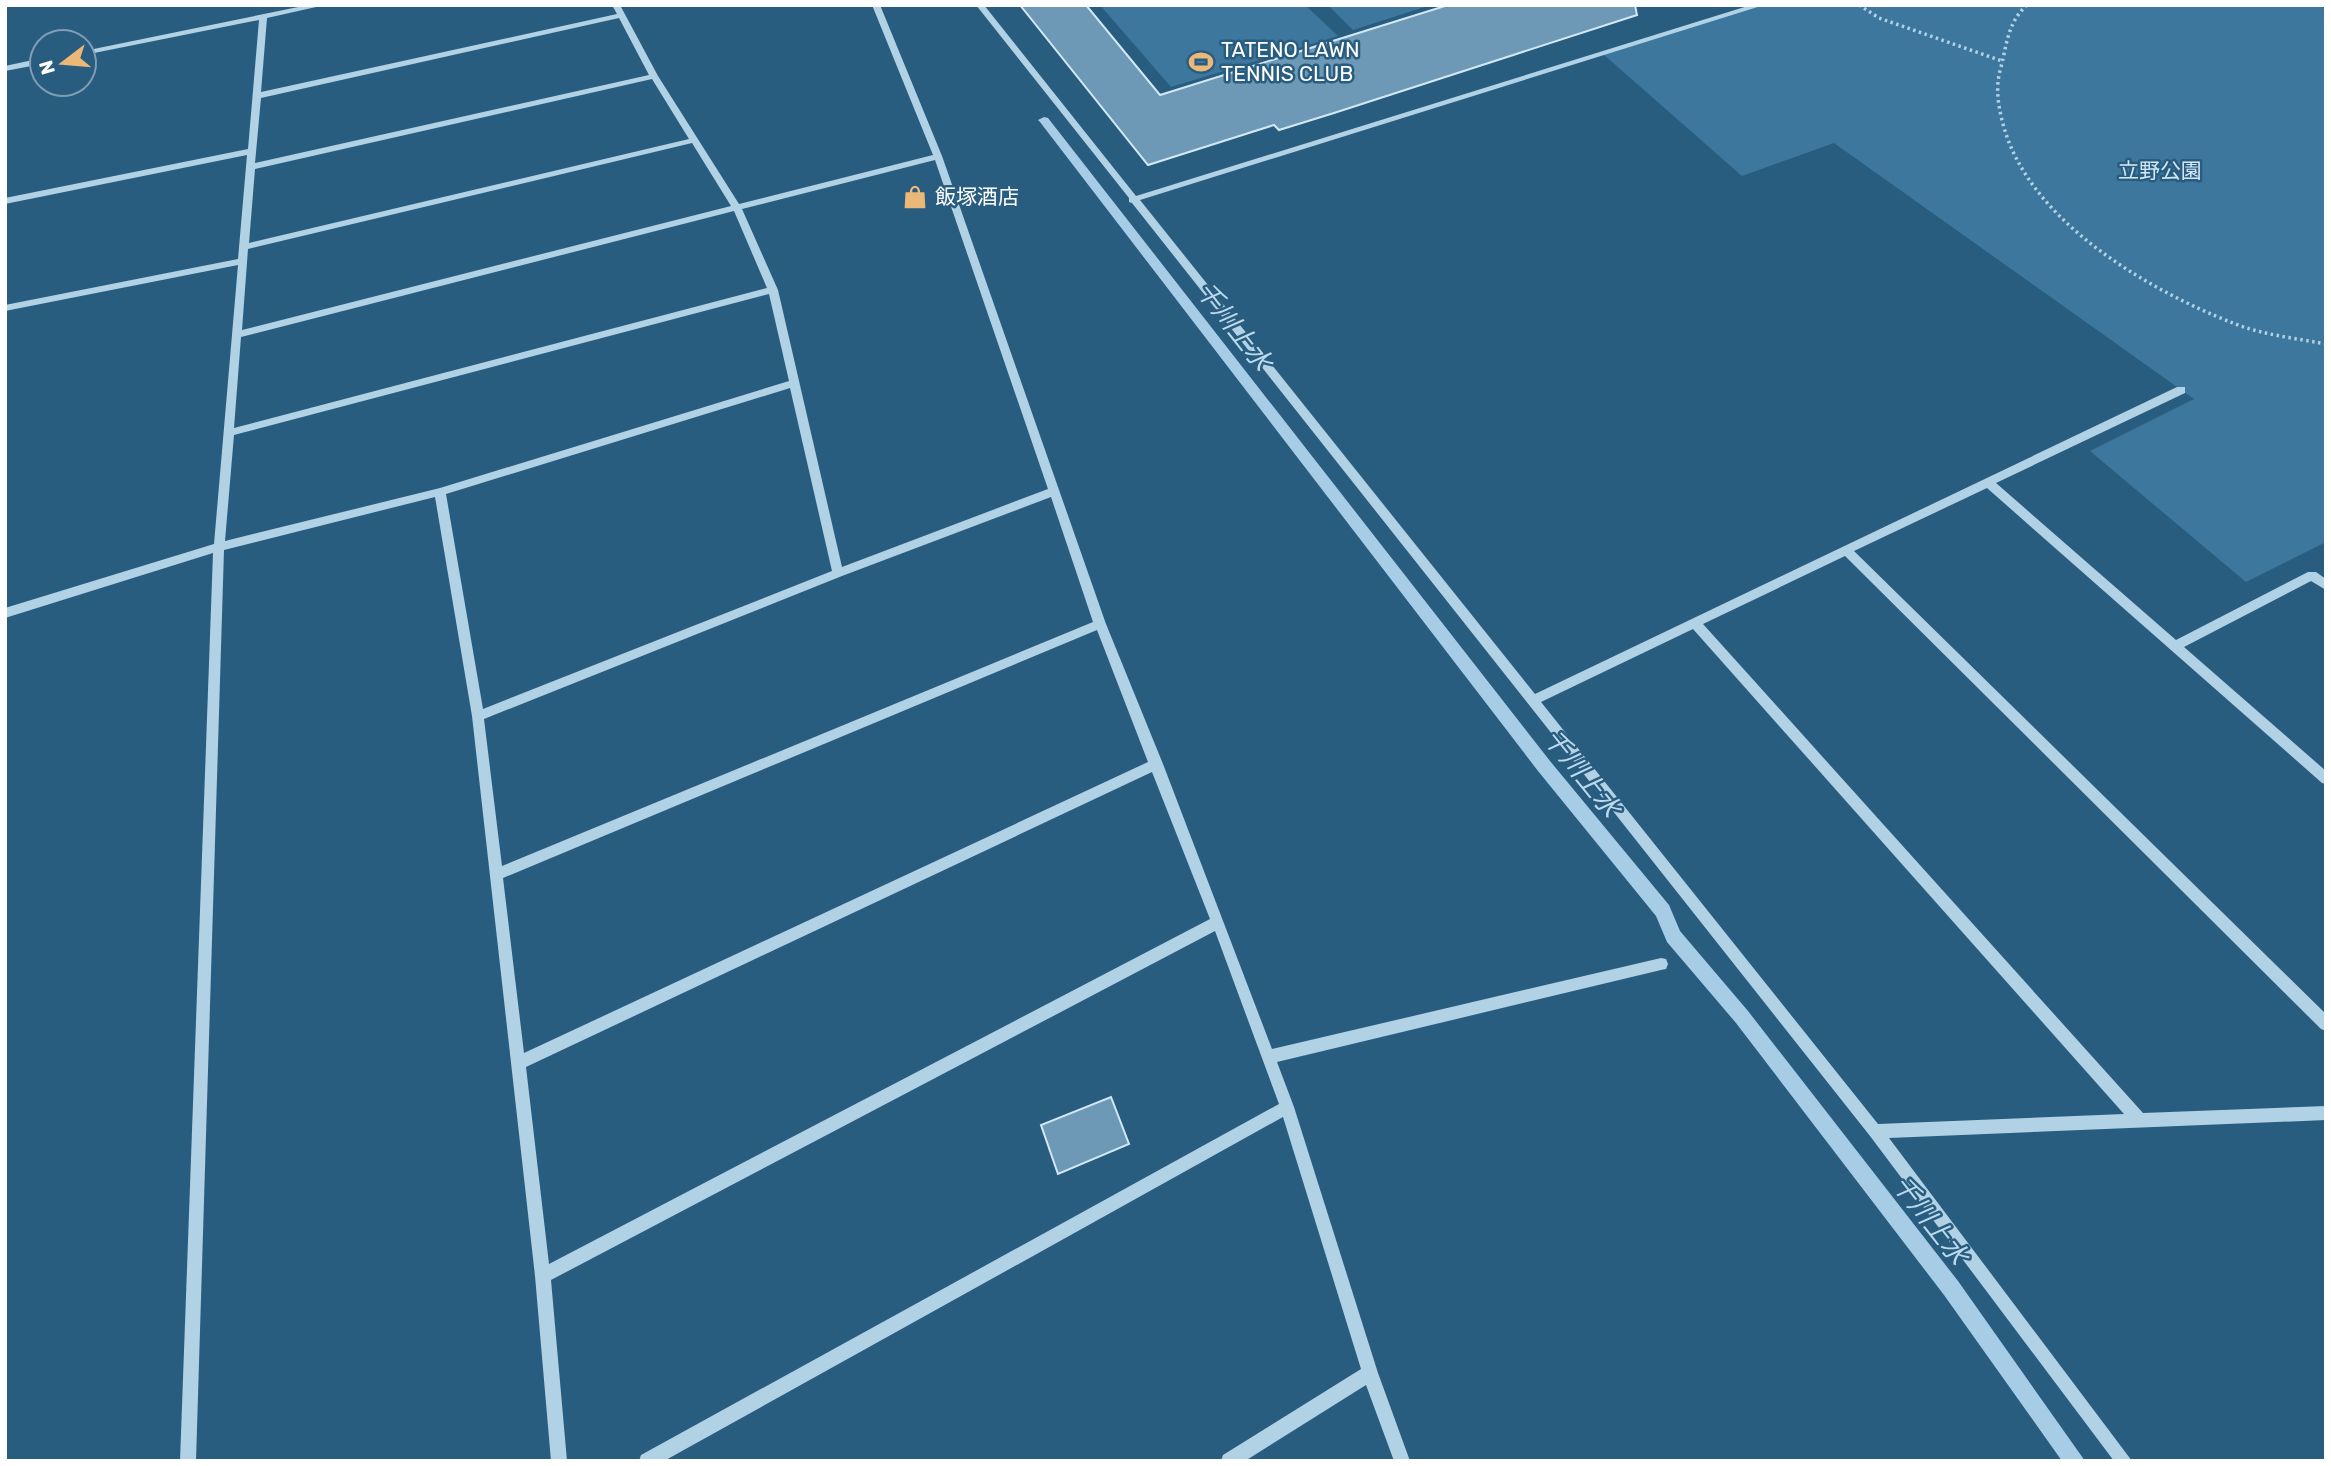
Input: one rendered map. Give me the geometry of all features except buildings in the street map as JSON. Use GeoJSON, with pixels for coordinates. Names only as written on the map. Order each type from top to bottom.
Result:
{"type":"FeatureCollection","features":[{"type":"Feature","properties":{"kind":"street"},"geometry":{"type":"LineString","coordinates":[[98,50],[321,5]]}},
{"type":"Feature","properties":{"kind":"street"},"geometry":{"type":"LineString","coordinates":[[876,5],[938,156],[1100,624],[1157,764],[1287,1107],[1370,1373],[1402,1461]]}},
{"type":"Feature","properties":{"kind":"street"},"geometry":{"type":"LineString","coordinates":[[980,5],[1132,200],[1535,699],[1875,1131],[2124,1461]]}},
{"type":"Feature","properties":{"kind":"street"},"geometry":{"type":"LineString","coordinates":[[1132,200],[1760,5]]}},
{"type":"Feature","properties":{"kind":"street"},"geometry":{"type":"LineString","coordinates":[[256,96],[618,10],[654,76],[738,210],[773,290],[838,573]]}},
{"type":"Feature","properties":{"kind":"street"},"geometry":{"type":"LineString","coordinates":[[188,1461],[219,547],[263,17]]}},
{"type":"Feature","properties":{"kind":"street"},"geometry":{"type":"LineString","coordinates":[[5,69],[28,64]]}},
{"type":"Feature","properties":{"kind":"street"},"geometry":{"type":"LineString","coordinates":[[251,167],[654,76]]}},
{"type":"Feature","properties":{"kind":"street"},"geometry":{"type":"LineString","coordinates":[[244,247],[694,141]]}},
{"type":"Feature","properties":{"kind":"street"},"geometry":{"type":"LineString","coordinates":[[5,201],[252,151]]}},
{"type":"Feature","properties":{"kind":"street"},"geometry":{"type":"LineString","coordinates":[[237,335],[738,210],[938,156]]}},
{"type":"Feature","properties":{"kind":"street"},"geometry":{"type":"LineString","coordinates":[[5,308],[243,261]]}},
{"type":"Feature","properties":{"kind":"street"},"geometry":{"type":"LineString","coordinates":[[228,433],[773,290]]}},
{"type":"Feature","properties":{"kind":"street"},"geometry":{"type":"LineString","coordinates":[[5,613],[219,547],[440,492],[795,383]]}},
{"type":"Feature","properties":{"kind":"street"},"geometry":{"type":"LineString","coordinates":[[1535,699],[1848,552],[2181,390]]}},
{"type":"Feature","properties":{"kind":"street"},"geometry":{"type":"LineString","coordinates":[[1990,484],[2326,779]]}},
{"type":"Feature","properties":{"kind":"street"},"geometry":{"type":"LineString","coordinates":[[478,716],[838,573],[1055,491]]}},
{"type":"Feature","properties":{"kind":"street"},"geometry":{"type":"LineString","coordinates":[[440,492],[478,716],[543,1276],[559,1461]]}},
{"type":"Feature","properties":{"kind":"street"},"geometry":{"type":"LineString","coordinates":[[1848,552],[2326,1024]]}},
{"type":"Feature","properties":{"kind":"street"},"geometry":{"type":"LineString","coordinates":[[2175,646],[2312,575],[2326,586]]}},
{"type":"Feature","properties":{"kind":"street"},"geometry":{"type":"LineString","coordinates":[[1695,623],[2139,1120]]}},
{"type":"Feature","properties":{"kind":"street"},"geometry":{"type":"LineString","coordinates":[[496,875],[1100,624]]}},
{"type":"Feature","properties":{"kind":"street"},"geometry":{"type":"LineString","coordinates":[[518,1063],[1157,764]]}},
{"type":"Feature","properties":{"kind":"street"},"geometry":{"type":"LineString","coordinates":[[543,1276],[1218,922]]}},
{"type":"Feature","properties":{"kind":"street"},"geometry":{"type":"LineString","coordinates":[[1268,1057],[1661,964]]}},
{"type":"Feature","properties":{"kind":"street"},"geometry":{"type":"LineString","coordinates":[[647,1461],[1287,1107]]}},
{"type":"Feature","properties":{"kind":"street"},"geometry":{"type":"LineString","coordinates":[[1875,1131],[2326,1113]]}},
{"type":"Feature","properties":{"kind":"street"},"geometry":{"type":"LineString","coordinates":[[1229,1461],[1370,1373]]}},
{"type":"Feature","properties":{"kind":"path"},"geometry":{"type":"LineString","coordinates":[[1859,5],[1879,18],[2002,61]]}},
{"type":"Feature","properties":{"kind":"path"},"geometry":{"type":"LineString","coordinates":[[2027,5],[2012,17],[1996,80],[2001,130],[2019,168],[2054,214],[2149,281],[2234,324],[2326,344]]}},
{"type":"Feature","properties":{"kind":"green space","name":"TATENO LAWN TENNIS CLUB"},"geometry":{"type":"Polygon","coordinates":[[[1100,5],[1305,5],[1338,36],[1171,87],[1100,5]]]}},
{"type":"Feature","properties":{"kind":"green space"},"geometry":{"type":"Polygon","coordinates":[[[1328,5],[1431,5],[1353,30],[1328,5]]]}},
{"type":"Feature","properties":{"kind":"green space","name":"立野公園"},"geometry":{"type":"Polygon","coordinates":[[[1760,5],[2326,5],[2326,542],[2246,582],[2090,451],[2194,399],[1834,143],[1742,176],[1603,54],[1760,5]]]}},
{"type":"Feature","properties":{"kind":"waterway","name":"千川上水"},"geometry":{"type":"LineString","coordinates":[[1044,120],[1544,766],[1663,911],[1673,936],[1742,1017],[1951,1288],[2075,1461]]}},
{"type":"Feature","properties":{"kind":"place","name":"TATENO LAWN TENNIS CLUB"},"geometry":{"type":"Point","coordinates":[1201,62]}},
{"type":"Feature","properties":{"kind":"place","name":"飯塚酒店"},"geometry":{"type":"Point","coordinates":[915,197]}}]}
